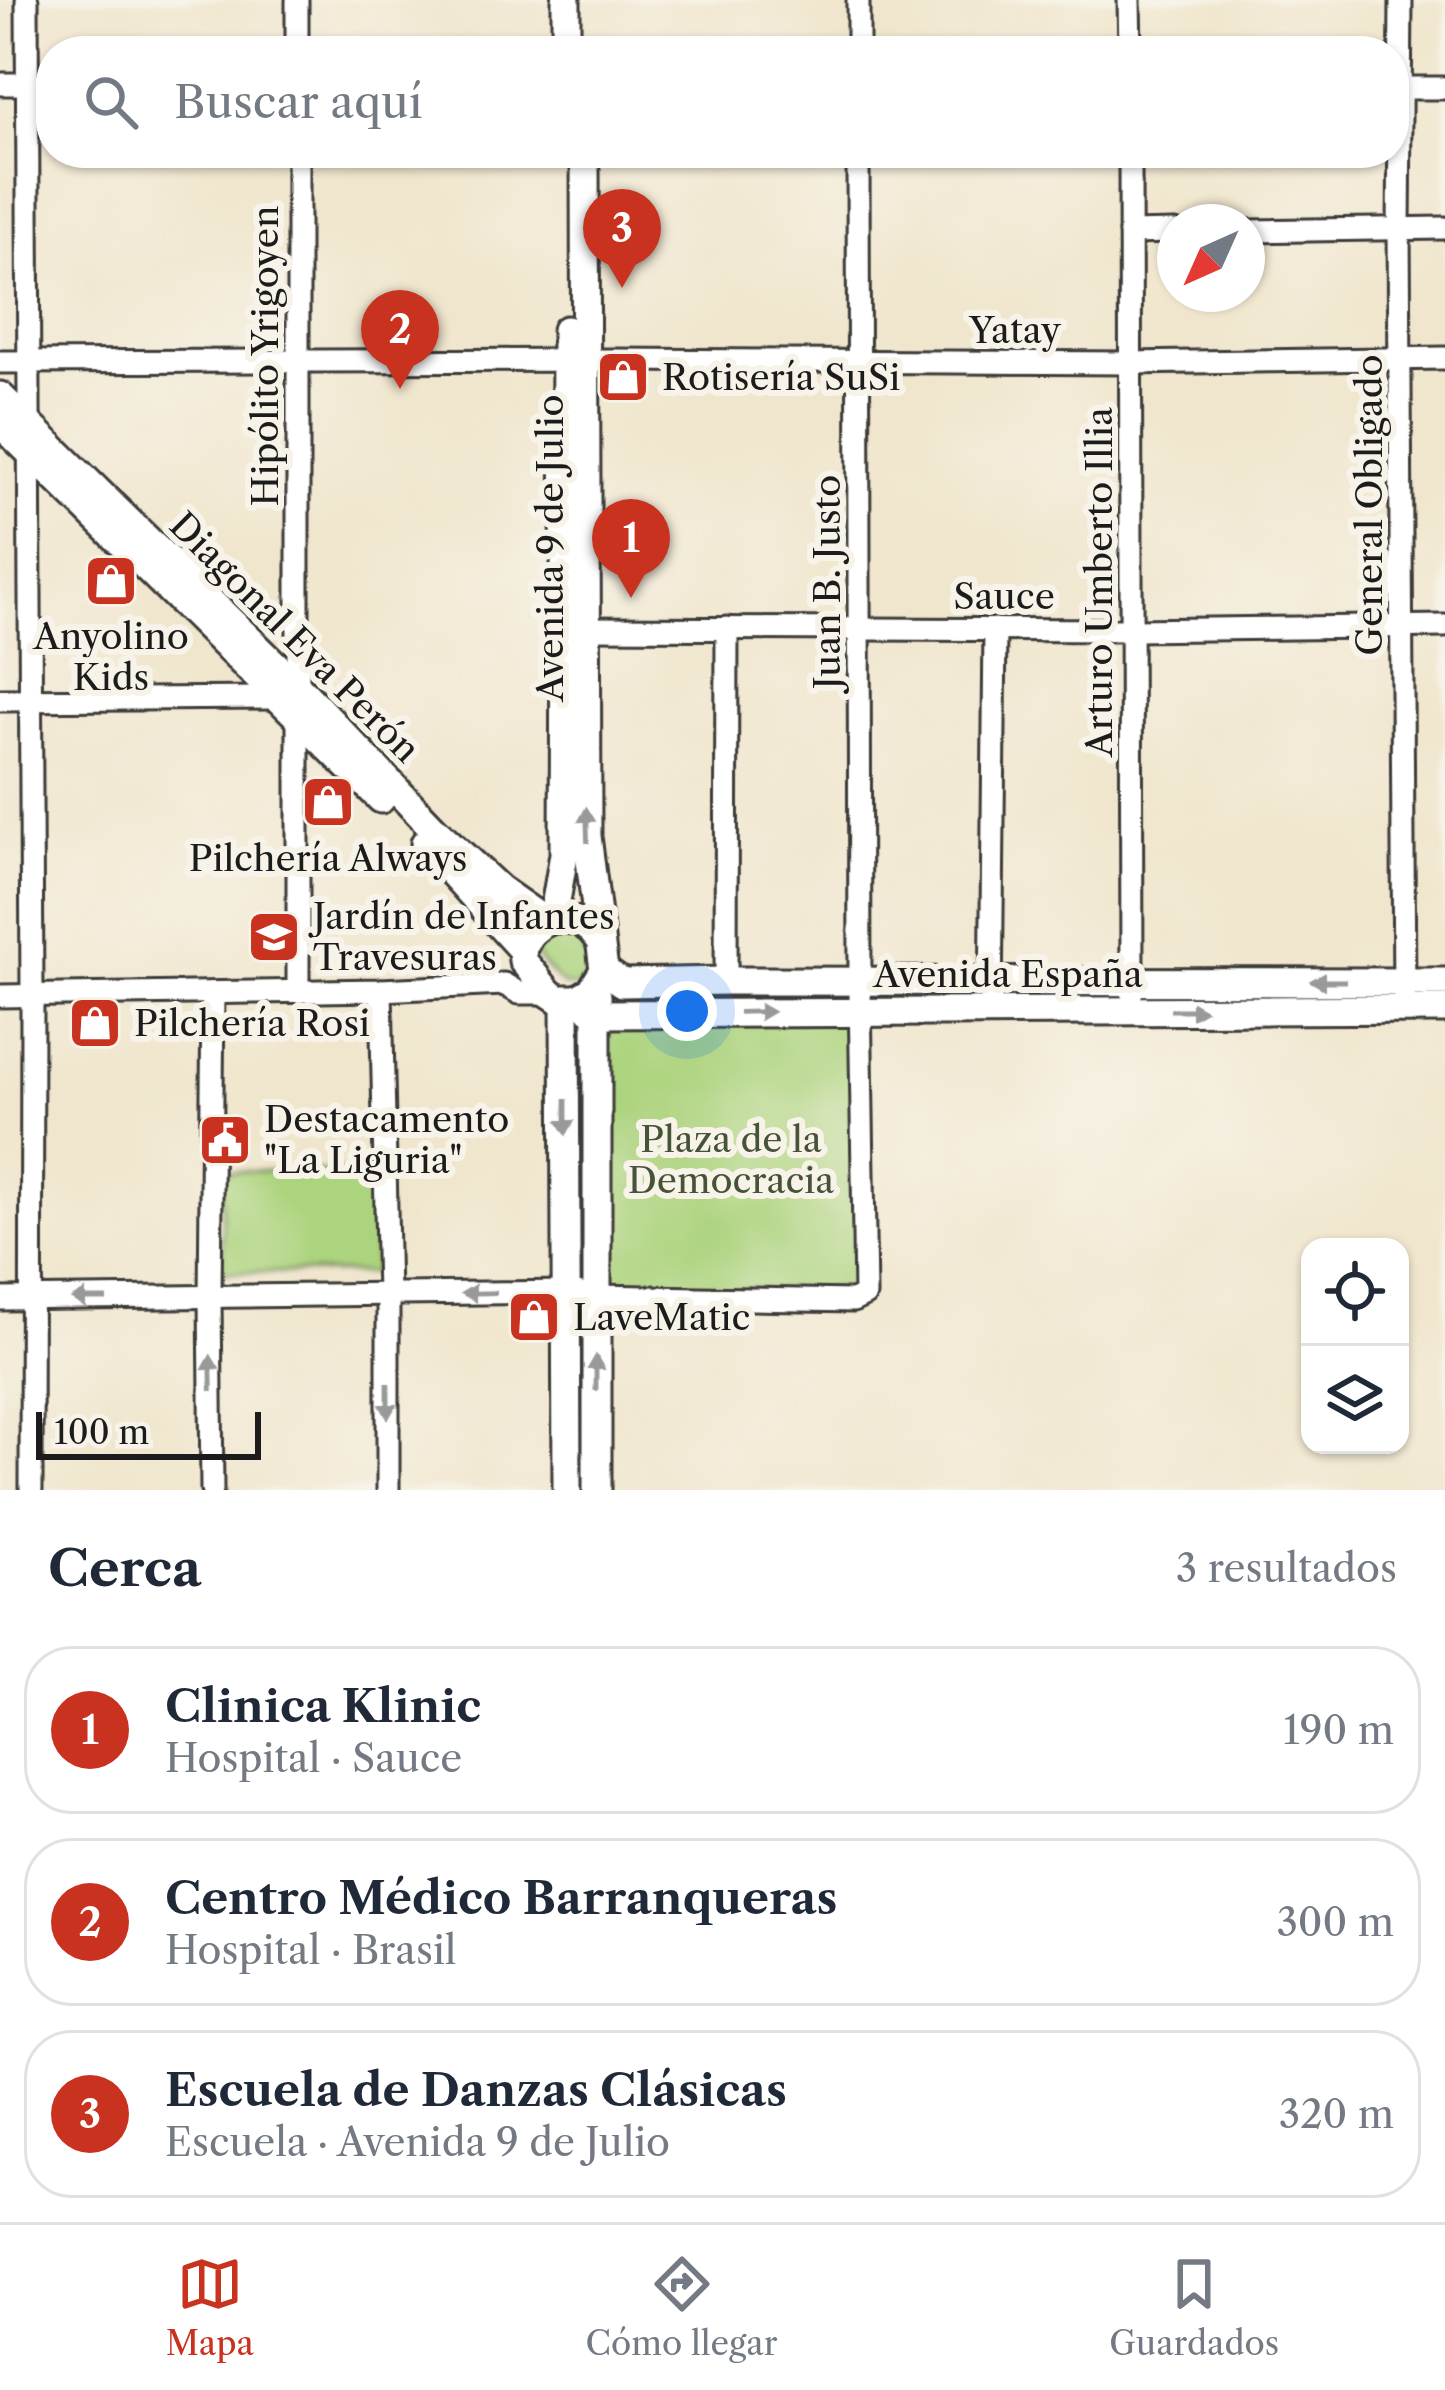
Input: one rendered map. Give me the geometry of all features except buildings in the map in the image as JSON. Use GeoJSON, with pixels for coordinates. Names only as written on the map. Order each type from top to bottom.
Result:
{"type":"FeatureCollection","features":[{"type":"Feature","properties":{"kind":"main road"},"geometry":{"type":"LineString","coordinates":[[566,0],[566,36]]}},
{"type":"Feature","properties":{"kind":"main road"},"geometry":{"type":"LineString","coordinates":[[584,0],[584,36]]}},
{"type":"Feature","properties":{"kind":"main road","name":"Avenida 9 de Julio"},"geometry":{"type":"LineString","coordinates":[[550,920],[563,854],[587,414],[575,362],[567,168]]}},
{"type":"Feature","properties":{"kind":"main road","name":"Avenida 9 de Julio"},"geometry":{"type":"LineString","coordinates":[[575,362],[584,168]]}},
{"type":"Feature","properties":{"kind":"main road","name":"Diagonal Eva Perón"},"geometry":{"type":"LineString","coordinates":[[0,395],[29,437],[288,692],[499,889],[550,920],[580,922],[600,941]]}},
{"type":"Feature","properties":{"kind":"main road","name":"Diagonal Eva Perón"},"geometry":{"type":"LineString","coordinates":[[0,422],[29,437]]}},
{"type":"Feature","properties":{"kind":"main road","name":"Avenida 9 de Julio"},"geometry":{"type":"LineString","coordinates":[[575,628],[587,836],[600,941],[581,993]]}},
{"type":"Feature","properties":{"kind":"main road","name":"Diagonal Eva Perón"},"geometry":{"type":"LineString","coordinates":[[288,692],[299,719],[428,846],[523,955],[581,993]]}},
{"type":"Feature","properties":{"kind":"main road"},"geometry":{"type":"LineString","coordinates":[[523,955],[530,934],[550,920]]}},
{"type":"Feature","properties":{"kind":"main road","name":"Avenida España"},"geometry":{"type":"LineString","coordinates":[[581,993],[622,983],[1132,980],[1404,995],[1445,1009]]}},
{"type":"Feature","properties":{"kind":"main road","name":"Avenida España"},"geometry":{"type":"LineString","coordinates":[[581,993],[861,1011],[1132,1010],[1404,995],[1445,982]]}},
{"type":"Feature","properties":{"kind":"main road"},"geometry":{"type":"LineString","coordinates":[[567,1490],[581,1294],[581,993]]}},
{"type":"Feature","properties":{"kind":"main road"},"geometry":{"type":"LineString","coordinates":[[581,1294],[597,1490]]}},
{"type":"Feature","properties":{"kind":"street"},"geometry":{"type":"LineString","coordinates":[[27,0],[31,1490]]}},
{"type":"Feature","properties":{"kind":"street"},"geometry":{"type":"LineString","coordinates":[[297,0],[297,36]]}},
{"type":"Feature","properties":{"kind":"street"},"geometry":{"type":"LineString","coordinates":[[858,0],[858,36]]}},
{"type":"Feature","properties":{"kind":"street"},"geometry":{"type":"LineString","coordinates":[[1130,0],[1130,36]]}},
{"type":"Feature","properties":{"kind":"street","name":"General Obligado"},"geometry":{"type":"LineString","coordinates":[[1400,36],[1401,0]]}},
{"type":"Feature","properties":{"kind":"street"},"geometry":{"type":"LineString","coordinates":[[0,84],[36,83]]}},
{"type":"Feature","properties":{"kind":"street"},"geometry":{"type":"LineString","coordinates":[[1409,88],[1445,88]]}},
{"type":"Feature","properties":{"kind":"street","name":"Hipólito Yrigoyen"},"geometry":{"type":"LineString","coordinates":[[288,692],[299,362],[298,168]]}},
{"type":"Feature","properties":{"kind":"street","name":"Juan B. Justo"},"geometry":{"type":"LineString","coordinates":[[581,1294],[853,1300],[865,1295],[858,168]]}},
{"type":"Feature","properties":{"kind":"street","name":"Arturo Umberto Illia"},"geometry":{"type":"LineString","coordinates":[[1130,168],[1132,1010]]}},
{"type":"Feature","properties":{"kind":"street","name":"General Obligado"},"geometry":{"type":"LineString","coordinates":[[1399,168],[1404,995]]}},
{"type":"Feature","properties":{"kind":"street"},"geometry":{"type":"LineString","coordinates":[[1265,231],[1445,228]]}},
{"type":"Feature","properties":{"kind":"street"},"geometry":{"type":"LineString","coordinates":[[1130,233],[1157,232]]}},
{"type":"Feature","properties":{"kind":"street","name":"Yatay"},"geometry":{"type":"LineString","coordinates":[[0,362],[1130,363],[1445,358]]}},
{"type":"Feature","properties":{"kind":"street","name":"Sauce"},"geometry":{"type":"LineString","coordinates":[[575,628],[1445,626]]}},
{"type":"Feature","properties":{"kind":"street"},"geometry":{"type":"LineString","coordinates":[[726,981],[727,628]]}},
{"type":"Feature","properties":{"kind":"street"},"geometry":{"type":"LineString","coordinates":[[992,1010],[995,629]]}},
{"type":"Feature","properties":{"kind":"street"},"geometry":{"type":"LineString","coordinates":[[0,700],[288,692]]}},
{"type":"Feature","properties":{"kind":"street"},"geometry":{"type":"LineString","coordinates":[[298,992],[299,719]]}},
{"type":"Feature","properties":{"kind":"street"},"geometry":{"type":"LineString","coordinates":[[504,984],[523,955]]}},
{"type":"Feature","properties":{"kind":"street"},"geometry":{"type":"LineString","coordinates":[[0,996],[504,984],[519,993],[581,993]]}},
{"type":"Feature","properties":{"kind":"street"},"geometry":{"type":"LineString","coordinates":[[381,990],[388,1490]]}},
{"type":"Feature","properties":{"kind":"street"},"geometry":{"type":"LineString","coordinates":[[212,1490],[213,993]]}},
{"type":"Feature","properties":{"kind":"street"},"geometry":{"type":"LineString","coordinates":[[0,1299],[581,1294]]}},
{"type":"Feature","properties":{"kind":"green space"},"geometry":{"type":"Polygon","coordinates":[[[569,930],[589,964],[589,978],[576,987],[562,985],[538,959],[535,948],[544,931],[569,930]]]}},
{"type":"Feature","properties":{"kind":"green space"},"geometry":{"type":"Polygon","coordinates":[[[612,993],[834,995],[834,1006],[612,1004],[612,993]]]}},
{"type":"Feature","properties":{"kind":"green space"},"geometry":{"type":"Polygon","coordinates":[[[576,1013],[586,1015],[583,1273],[573,1273],[576,1013]]]}},
{"type":"Feature","properties":{"kind":"green space","name":"Plaza de la Democracia"},"geometry":{"type":"Polygon","coordinates":[[[621,1019],[854,1020],[860,1281],[852,1288],[624,1292],[605,1280],[605,1038],[621,1019]]]}},
{"type":"Feature","properties":{"kind":"green space"},"geometry":{"type":"Polygon","coordinates":[[[222,1171],[375,1172],[375,1273],[222,1272],[222,1171]]]}},
{"type":"Feature","properties":{"kind":"green space"},"geometry":{"type":"Polygon","coordinates":[[[575,1313],[584,1313],[584,1490],[575,1490],[575,1313]]]}},
{"type":"Feature","properties":{"kind":"place","name":"Escuela de Danzas Clásicas"},"geometry":{"type":"Point","coordinates":[622,288]}},
{"type":"Feature","properties":{"kind":"place","name":"Rotisería SuSi"},"geometry":{"type":"Point","coordinates":[623,377]}},
{"type":"Feature","properties":{"kind":"place","name":"Centro Médico Barranqueras"},"geometry":{"type":"Point","coordinates":[400,389]}},
{"type":"Feature","properties":{"kind":"place","name":"Anyolino Kids"},"geometry":{"type":"Point","coordinates":[111,581]}},
{"type":"Feature","properties":{"kind":"place","name":"Clinica Klinic"},"geometry":{"type":"Point","coordinates":[631,598]}},
{"type":"Feature","properties":{"kind":"place","name":"Pilchería Always"},"geometry":{"type":"Point","coordinates":[328,802]}},
{"type":"Feature","properties":{"kind":"place","name":"Jardín de Infantes Travesuras"},"geometry":{"type":"Point","coordinates":[274,937]}},
{"type":"Feature","properties":{"kind":"place","name":"Pilchería Rosi"},"geometry":{"type":"Point","coordinates":[95,1023]}},
{"type":"Feature","properties":{"kind":"place","name":"Destacamento \"La Liguria\""},"geometry":{"type":"Point","coordinates":[225,1140]}},
{"type":"Feature","properties":{"kind":"place","name":"LaveMatic"},"geometry":{"type":"Point","coordinates":[534,1317]}}]}
